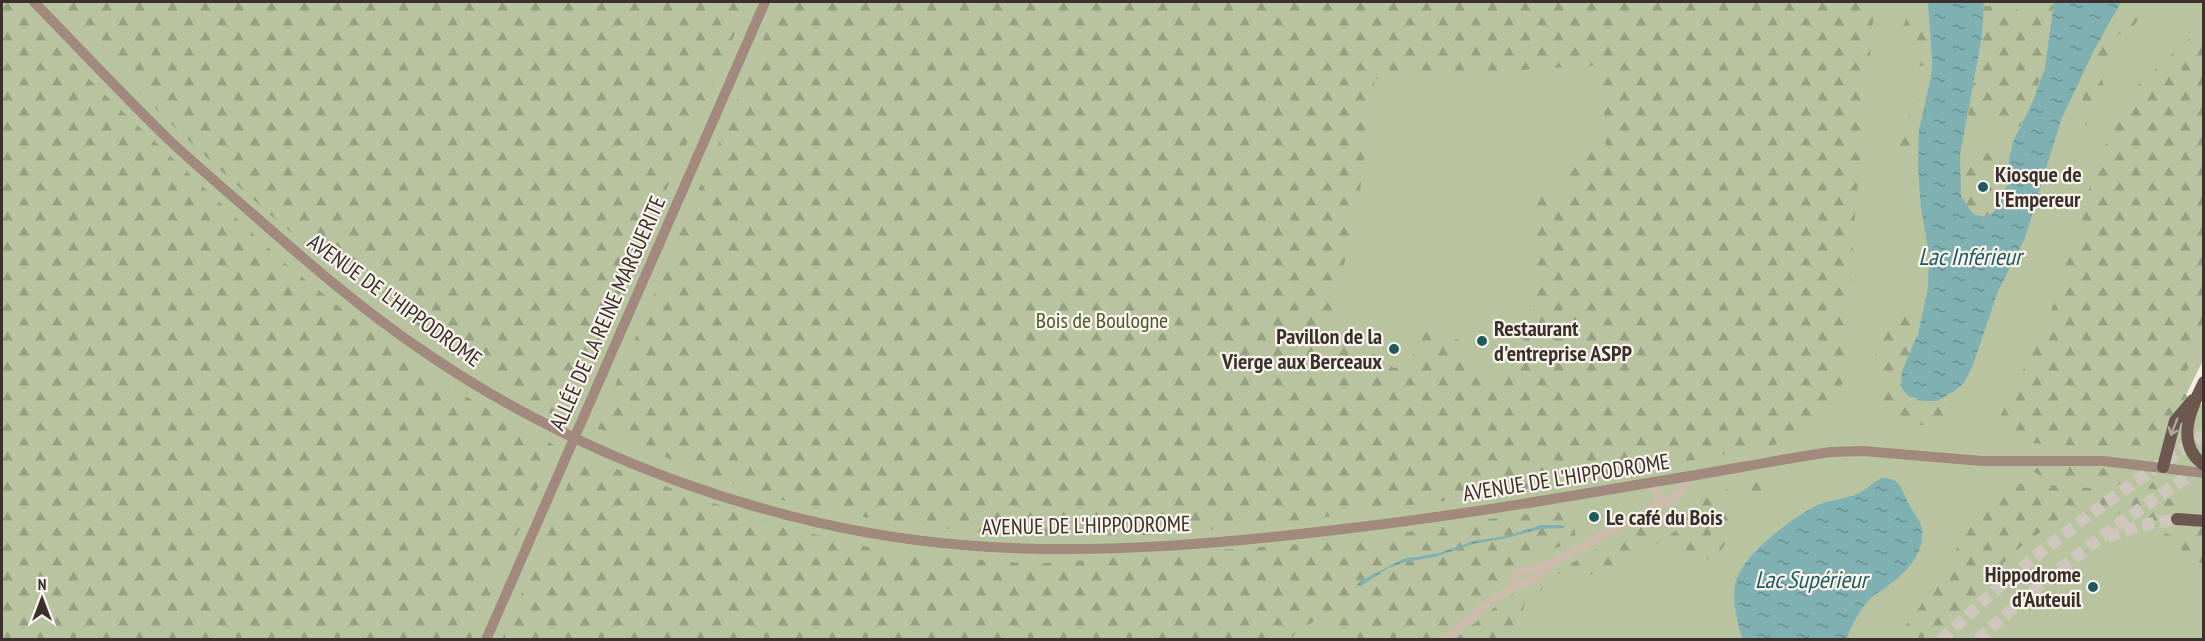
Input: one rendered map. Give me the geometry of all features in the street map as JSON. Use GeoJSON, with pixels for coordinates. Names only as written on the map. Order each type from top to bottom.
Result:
{"type":"FeatureCollection","features":[{"type":"Feature","properties":{"kind":"highway"},"geometry":{"type":"LineString","coordinates":[[2163,467],[2175,421],[2204,382]]}},
{"type":"Feature","properties":{"kind":"highway"},"geometry":{"type":"LineString","coordinates":[[2197,394],[2188,420],[2187,434],[2194,455],[2204,465]]}},
{"type":"Feature","properties":{"kind":"highway"},"geometry":{"type":"LineString","coordinates":[[2177,519],[2204,521]]}},
{"type":"Feature","properties":{"kind":"main road","name":"AVENUE DE L'HIPPODROME"},"geometry":{"type":"LineString","coordinates":[[34,2],[167,138],[323,276],[425,353],[507,404],[574,438],[652,472],[788,515],[873,533],[961,545],[1042,549],[1108,548],[1216,542],[1356,528],[1479,512],[1831,453],[1863,451],[1982,461],[2103,461],[2180,469]]}},
{"type":"Feature","properties":{"kind":"main road","name":"ALLÉE DE LA REINE MARGUERITE"},"geometry":{"type":"LineString","coordinates":[[486,639],[765,2]]}},
{"type":"Feature","properties":{"kind":"main road"},"geometry":{"type":"LineString","coordinates":[[2180,469],[2204,473]]}},
{"type":"Feature","properties":{"kind":"main road"},"geometry":{"type":"LineString","coordinates":[[2180,469],[2204,478]]}},
{"type":"Feature","properties":{"kind":"street"},"geometry":{"type":"LineString","coordinates":[[1517,584],[1515,579],[1519,572],[1546,566],[1676,498],[1682,490],[1686,477]]}},
{"type":"Feature","properties":{"kind":"street"},"geometry":{"type":"LineString","coordinates":[[1650,483],[1658,494],[1659,505]]}},
{"type":"Feature","properties":{"kind":"street"},"geometry":{"type":"LineString","coordinates":[[1446,639],[1489,602],[1517,584],[1526,585],[1531,582],[1546,566]]}},
{"type":"Feature","properties":{"kind":"green space","name":"Bois de Boulogne"},"geometry":{"type":"Polygon","coordinates":[[[2,2],[2203,2],[2204,358],[2186,395],[2201,405],[2203,402],[2203,517],[2177,525],[2203,527],[2203,639],[2,639],[2,2]]]}},
{"type":"Feature","properties":{"kind":"green space"},"geometry":{"type":"Polygon","coordinates":[[[2,2],[14,2],[102,92],[280,259],[357,321],[478,404],[556,446],[471,639],[205,640],[176,627],[176,639],[2,639],[2,2]]]}},
{"type":"Feature","properties":{"kind":"green space"},"geometry":{"type":"Polygon","coordinates":[[[49,2],[749,2],[564,421],[492,380],[422,334],[290,232],[167,119],[49,2]]]}},
{"type":"Feature","properties":{"kind":"green space"},"geometry":{"type":"Polygon","coordinates":[[[779,2],[1875,2],[1854,225],[1849,349],[1844,380],[1830,413],[1809,435],[1773,445],[1579,482],[1266,525],[1144,535],[1054,536],[972,532],[879,520],[777,499],[701,472],[597,428],[779,2]],[[1602,65],[1375,79],[1355,221],[1340,275],[1329,300],[1339,308],[1330,323],[1394,368],[1410,364],[1424,323],[1431,325],[1464,343],[1459,359],[1477,369],[1508,375],[1526,347],[1520,329],[1527,322],[1537,270],[1536,195],[1567,193],[1567,152],[1606,148],[1602,65]]]}},
{"type":"Feature","properties":{"kind":"green space"},"geometry":{"type":"Polygon","coordinates":[[[2042,2],[2053,5],[2050,38],[2044,67],[2020,126],[2002,126],[1977,120],[1968,115],[1982,36],[1984,6],[2015,7],[2026,19],[2030,20],[2035,4],[2042,2]]]}},
{"type":"Feature","properties":{"kind":"green space"},"geometry":{"type":"Polygon","coordinates":[[[2147,2],[2146,11],[2141,14],[2134,26],[2139,32],[2138,35],[2118,34],[2113,38],[2102,68],[2102,81],[2105,88],[2086,125],[2079,119],[2083,97],[2093,78],[2095,68],[2090,64],[2100,42],[2117,17],[2147,2]]]}},
{"type":"Feature","properties":{"kind":"green space"},"geometry":{"type":"Polygon","coordinates":[[[1921,11],[1928,20],[1929,60],[1926,65],[1920,66],[1916,64],[1917,51],[1909,44],[1903,26],[1907,18],[1921,11]]]}},
{"type":"Feature","properties":{"kind":"green space"},"geometry":{"type":"Polygon","coordinates":[[[2203,26],[2203,322],[2195,352],[2179,389],[2187,396],[2168,426],[2162,450],[2009,442],[1997,423],[2050,315],[2099,157],[2138,85],[2203,26]]]}},
{"type":"Feature","properties":{"kind":"green space"},"geometry":{"type":"Polygon","coordinates":[[[1919,99],[1912,161],[1902,160],[1895,174],[1893,159],[1901,142],[1899,131],[1919,99]]]}},
{"type":"Feature","properties":{"kind":"green space"},"geometry":{"type":"Polygon","coordinates":[[[1998,153],[2009,159],[2007,183],[2002,199],[1985,217],[1973,214],[1961,196],[1960,155],[1998,153]]]}},
{"type":"Feature","properties":{"kind":"green space"},"geometry":{"type":"Polygon","coordinates":[[[1919,294],[1914,313],[1922,316],[1918,334],[1902,371],[1908,396],[1937,401],[1943,397],[1959,404],[1955,415],[1936,423],[1920,425],[1897,421],[1885,405],[1878,380],[1875,341],[1875,332],[1897,324],[1912,295],[1919,294]]]}},
{"type":"Feature","properties":{"kind":"green space"},"geometry":{"type":"Polygon","coordinates":[[[580,456],[767,522],[872,548],[935,556],[1035,564],[1364,539],[1571,508],[1576,538],[1520,566],[1436,639],[1331,639],[1335,632],[1319,619],[1298,630],[1290,640],[502,640],[580,456]]]}},
{"type":"Feature","properties":{"kind":"green space"},"geometry":{"type":"Polygon","coordinates":[[[2044,465],[2118,469],[2124,479],[2141,483],[2148,478],[2155,482],[2159,490],[2045,478],[2032,471],[2044,465]]]}},
{"type":"Feature","properties":{"kind":"green space"},"geometry":{"type":"Polygon","coordinates":[[[1764,479],[1766,485],[1750,506],[1746,500],[1738,497],[1744,490],[1745,483],[1764,479]]]}},
{"type":"Feature","properties":{"kind":"green space"},"geometry":{"type":"Polygon","coordinates":[[[2005,483],[2130,492],[2203,507],[2203,509],[2175,506],[2169,514],[2167,524],[2203,527],[2203,548],[2172,529],[2125,514],[2093,512],[2065,519],[2024,544],[2005,561],[1972,600],[1947,639],[1895,640],[1920,607],[1994,489],[2005,483]]]}},
{"type":"Feature","properties":{"kind":"green space"},"geometry":{"type":"Polygon","coordinates":[[[1738,485],[1741,486],[1740,489],[1733,491],[1727,499],[1722,497],[1711,500],[1712,507],[1704,510],[1696,518],[1671,519],[1663,524],[1659,521],[1660,517],[1738,485]]]}},
{"type":"Feature","properties":{"kind":"green space"},"geometry":{"type":"Polygon","coordinates":[[[1736,509],[1741,511],[1739,520],[1716,559],[1707,560],[1708,548],[1716,544],[1714,533],[1726,513],[1736,509]]]}},
{"type":"Feature","properties":{"kind":"green space"},"geometry":{"type":"Polygon","coordinates":[[[1723,514],[1712,533],[1703,558],[1689,557],[1670,534],[1676,531],[1706,529],[1715,515],[1723,514]]]}},
{"type":"Feature","properties":{"kind":"green space"},"geometry":{"type":"Polygon","coordinates":[[[1652,521],[1664,534],[1661,542],[1651,547],[1648,558],[1639,557],[1628,564],[1621,559],[1618,552],[1619,541],[1628,532],[1652,521]]]}},
{"type":"Feature","properties":{"kind":"green space"},"geometry":{"type":"Polygon","coordinates":[[[2163,532],[2186,541],[2203,555],[2203,564],[2180,554],[2163,553],[2163,532]]]}},
{"type":"Feature","properties":{"kind":"green space"},"geometry":{"type":"Polygon","coordinates":[[[1598,548],[1614,563],[1618,575],[1605,581],[1590,574],[1576,578],[1555,573],[1598,548]]]}},
{"type":"Feature","properties":{"kind":"green space"},"geometry":{"type":"Polygon","coordinates":[[[1547,581],[1541,590],[1525,603],[1514,639],[1455,639],[1509,596],[1547,581]]]}},
{"type":"Feature","properties":{"kind":"water","name":"Lac Inférieur"},"geometry":{"type":"Polygon","coordinates":[[[1928,2],[1984,2],[1982,36],[1960,155],[1961,196],[1973,214],[1985,217],[1994,212],[2007,185],[2013,142],[2033,101],[2045,68],[2054,2],[2121,2],[2093,52],[2061,120],[2025,238],[1998,291],[1973,365],[1964,383],[1937,401],[1926,401],[1908,396],[1901,387],[1902,371],[1918,334],[1928,288],[1929,254],[1921,208],[1918,167],[1919,130],[1931,77],[1932,61],[1928,2]]]}},
{"type":"Feature","properties":{"kind":"water","name":"Lac Supérieur"},"geometry":{"type":"Polygon","coordinates":[[[1882,478],[1888,478],[1899,484],[1922,529],[1920,546],[1913,562],[1895,581],[1865,604],[1846,639],[1742,639],[1734,592],[1739,574],[1746,562],[1783,527],[1809,509],[1825,502],[1854,495],[1882,478]]]}},
{"type":"Feature","properties":{"kind":"water"},"geometry":{"type":"Polygon","coordinates":[[[1541,525],[1563,525],[1565,528],[1540,529],[1473,544],[1435,557],[1406,562],[1388,568],[1361,586],[1357,585],[1403,559],[1439,553],[1474,541],[1507,536],[1541,525]]]}},
{"type":"Feature","properties":{"kind":"tunnel"},"geometry":{"type":"LineString","coordinates":[[1941,640],[2035,557],[2135,482],[2204,435]]}},
{"type":"Feature","properties":{"kind":"tunnel"},"geometry":{"type":"LineString","coordinates":[[1978,640],[2086,549],[2200,468]]}},
{"type":"Feature","properties":{"kind":"tunnel"},"geometry":{"type":"LineString","coordinates":[[2108,537],[2139,526],[2177,519]]}},
{"type":"Feature","properties":{"kind":"place","name":"Kiosque de l'Empereur"},"geometry":{"type":"Point","coordinates":[1983,187]}},
{"type":"Feature","properties":{"kind":"place","name":"Restaurant d'entreprise ASPP"},"geometry":{"type":"Point","coordinates":[1482,341]}},
{"type":"Feature","properties":{"kind":"place","name":"Pavillon de la Vierge aux Berceaux"},"geometry":{"type":"Point","coordinates":[1394,349]}},
{"type":"Feature","properties":{"kind":"place","name":"Le café du Bois"},"geometry":{"type":"Point","coordinates":[1594,517]}},
{"type":"Feature","properties":{"kind":"place","name":"Hippodrome d'Auteuil"},"geometry":{"type":"Point","coordinates":[2093,587]}}]}
